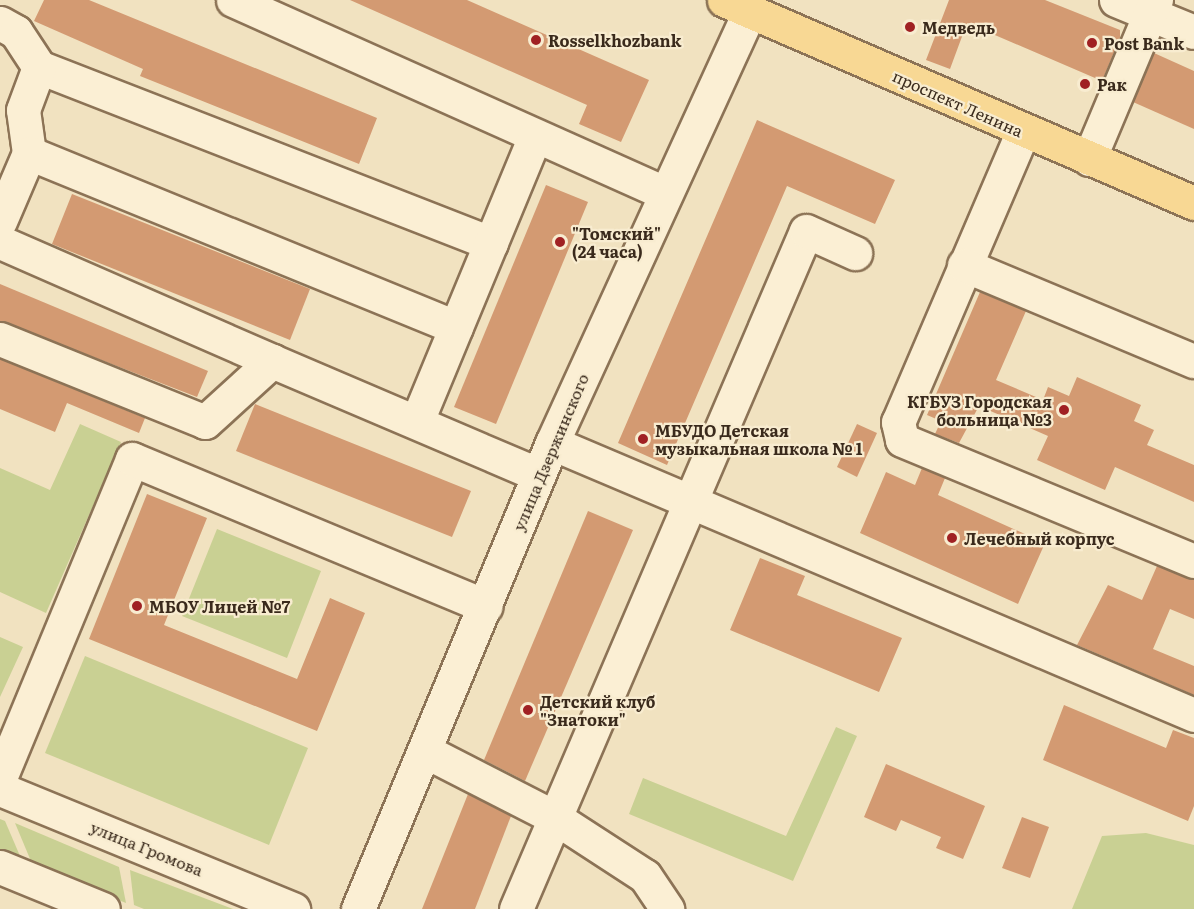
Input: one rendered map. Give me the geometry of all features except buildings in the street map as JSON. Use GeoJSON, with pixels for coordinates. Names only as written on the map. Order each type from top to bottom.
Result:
{"type":"FeatureCollection","features":[{"type":"Feature","properties":{"kind":"main road","name":"проспект Ленина"},"geometry":{"type":"LineString","coordinates":[[743,4],[1023,131],[1194,202]]}},
{"type":"Feature","properties":{"kind":"street"},"geometry":{"type":"LineString","coordinates":[[233,0],[534,138],[663,192]]}},
{"type":"Feature","properties":{"kind":"street"},"geometry":{"type":"LineString","coordinates":[[1116,0],[1153,7],[1194,32]]}},
{"type":"Feature","properties":{"kind":"street","name":"улица Дзержинского"},"geometry":{"type":"LineString","coordinates":[[358,909],[552,443],[743,4]]}},
{"type":"Feature","properties":{"kind":"street"},"geometry":{"type":"LineString","coordinates":[[1089,159],[1153,7]]}},
{"type":"Feature","properties":{"kind":"street"},"geometry":{"type":"LineString","coordinates":[[0,23],[16,32],[39,67],[491,243]]}},
{"type":"Feature","properties":{"kind":"street"},"geometry":{"type":"LineString","coordinates":[[0,221],[30,153],[23,110],[39,67]]}},
{"type":"Feature","properties":{"kind":"street"},"geometry":{"type":"LineString","coordinates":[[1023,131],[898,422],[902,440],[1194,561]]}},
{"type":"Feature","properties":{"kind":"street"},"geometry":{"type":"LineString","coordinates":[[417,421],[534,138]]}},
{"type":"Feature","properties":{"kind":"street"},"geometry":{"type":"LineString","coordinates":[[30,153],[456,327]]}},
{"type":"Feature","properties":{"kind":"street"},"geometry":{"type":"LineString","coordinates":[[516,909],[806,231],[855,253]]}},
{"type":"Feature","properties":{"kind":"street"},"geometry":{"type":"LineString","coordinates":[[0,242],[539,475]]}},
{"type":"Feature","properties":{"kind":"street"},"geometry":{"type":"LineString","coordinates":[[964,265],[1194,361]]}},
{"type":"Feature","properties":{"kind":"street"},"geometry":{"type":"LineString","coordinates":[[0,339],[205,422],[272,361]]}},
{"type":"Feature","properties":{"kind":"street"},"geometry":{"type":"LineString","coordinates":[[552,443],[1194,715]]}},
{"type":"Feature","properties":{"kind":"street"},"geometry":{"type":"LineString","coordinates":[[0,778],[132,459],[486,606]]}},
{"type":"Feature","properties":{"kind":"street"},"geometry":{"type":"LineString","coordinates":[[425,751],[554,817],[645,876],[667,909]]}},
{"type":"Feature","properties":{"kind":"street","name":"улица Громова"},"geometry":{"type":"LineString","coordinates":[[0,789],[293,909]]}},
{"type":"Feature","properties":{"kind":"street"},"geometry":{"type":"LineString","coordinates":[[0,867],[54,900],[103,909]]}},
{"type":"Feature","properties":{"kind":"green space"},"geometry":{"type":"Polygon","coordinates":[[[80,424],[121,442],[46,613],[0,592],[0,468],[50,490],[80,424]]]}},
{"type":"Feature","properties":{"kind":"green space"},"geometry":{"type":"Polygon","coordinates":[[[217,529],[321,571],[287,658],[182,616],[217,529]]]}},
{"type":"Feature","properties":{"kind":"green space"},"geometry":{"type":"Polygon","coordinates":[[[0,637],[23,647],[0,697],[0,637]]]}},
{"type":"Feature","properties":{"kind":"green space"},"geometry":{"type":"Polygon","coordinates":[[[85,656],[308,748],[269,845],[45,753],[85,656]]]}},
{"type":"Feature","properties":{"kind":"green space"},"geometry":{"type":"Polygon","coordinates":[[[836,727],[857,736],[793,881],[629,814],[643,778],[786,836],[836,727]]]}},
{"type":"Feature","properties":{"kind":"green space"},"geometry":{"type":"Polygon","coordinates":[[[0,819],[5,821],[23,863],[0,854],[0,819]]]}},
{"type":"Feature","properties":{"kind":"green space"},"geometry":{"type":"Polygon","coordinates":[[[15,823],[119,867],[126,903],[33,866],[15,823]]]}},
{"type":"Feature","properties":{"kind":"green space"},"geometry":{"type":"Polygon","coordinates":[[[1146,833],[1194,845],[1194,909],[1072,909],[1102,836],[1146,833]]]}},
{"type":"Feature","properties":{"kind":"green space"},"geometry":{"type":"Polygon","coordinates":[[[130,870],[233,909],[144,909],[134,905],[130,870]]]}},
{"type":"Feature","properties":{"kind":"place","name":"Медведь"},"geometry":{"type":"Point","coordinates":[910,27]}},
{"type":"Feature","properties":{"kind":"place","name":"Rosselkhozbank"},"geometry":{"type":"Point","coordinates":[536,40]}},
{"type":"Feature","properties":{"kind":"place","name":"Post Bank"},"geometry":{"type":"Point","coordinates":[1092,43]}},
{"type":"Feature","properties":{"kind":"place","name":"Рак"},"geometry":{"type":"Point","coordinates":[1085,84]}},
{"type":"Feature","properties":{"kind":"place","name":"\"Томский\" (24 часа)"},"geometry":{"type":"Point","coordinates":[560,242]}},
{"type":"Feature","properties":{"kind":"place","name":"КГБУЗ Городская больница №3"},"geometry":{"type":"Point","coordinates":[1064,410]}},
{"type":"Feature","properties":{"kind":"place","name":"МБУДО Детская музыкальная школа № 1"},"geometry":{"type":"Point","coordinates":[643,439]}},
{"type":"Feature","properties":{"kind":"place","name":"Лечебный корпус"},"geometry":{"type":"Point","coordinates":[952,538]}},
{"type":"Feature","properties":{"kind":"place","name":"МБОУ Лицей №7"},"geometry":{"type":"Point","coordinates":[137,606]}},
{"type":"Feature","properties":{"kind":"place","name":"Детский клуб \"Знатоки\""},"geometry":{"type":"Point","coordinates":[528,710]}}]}
